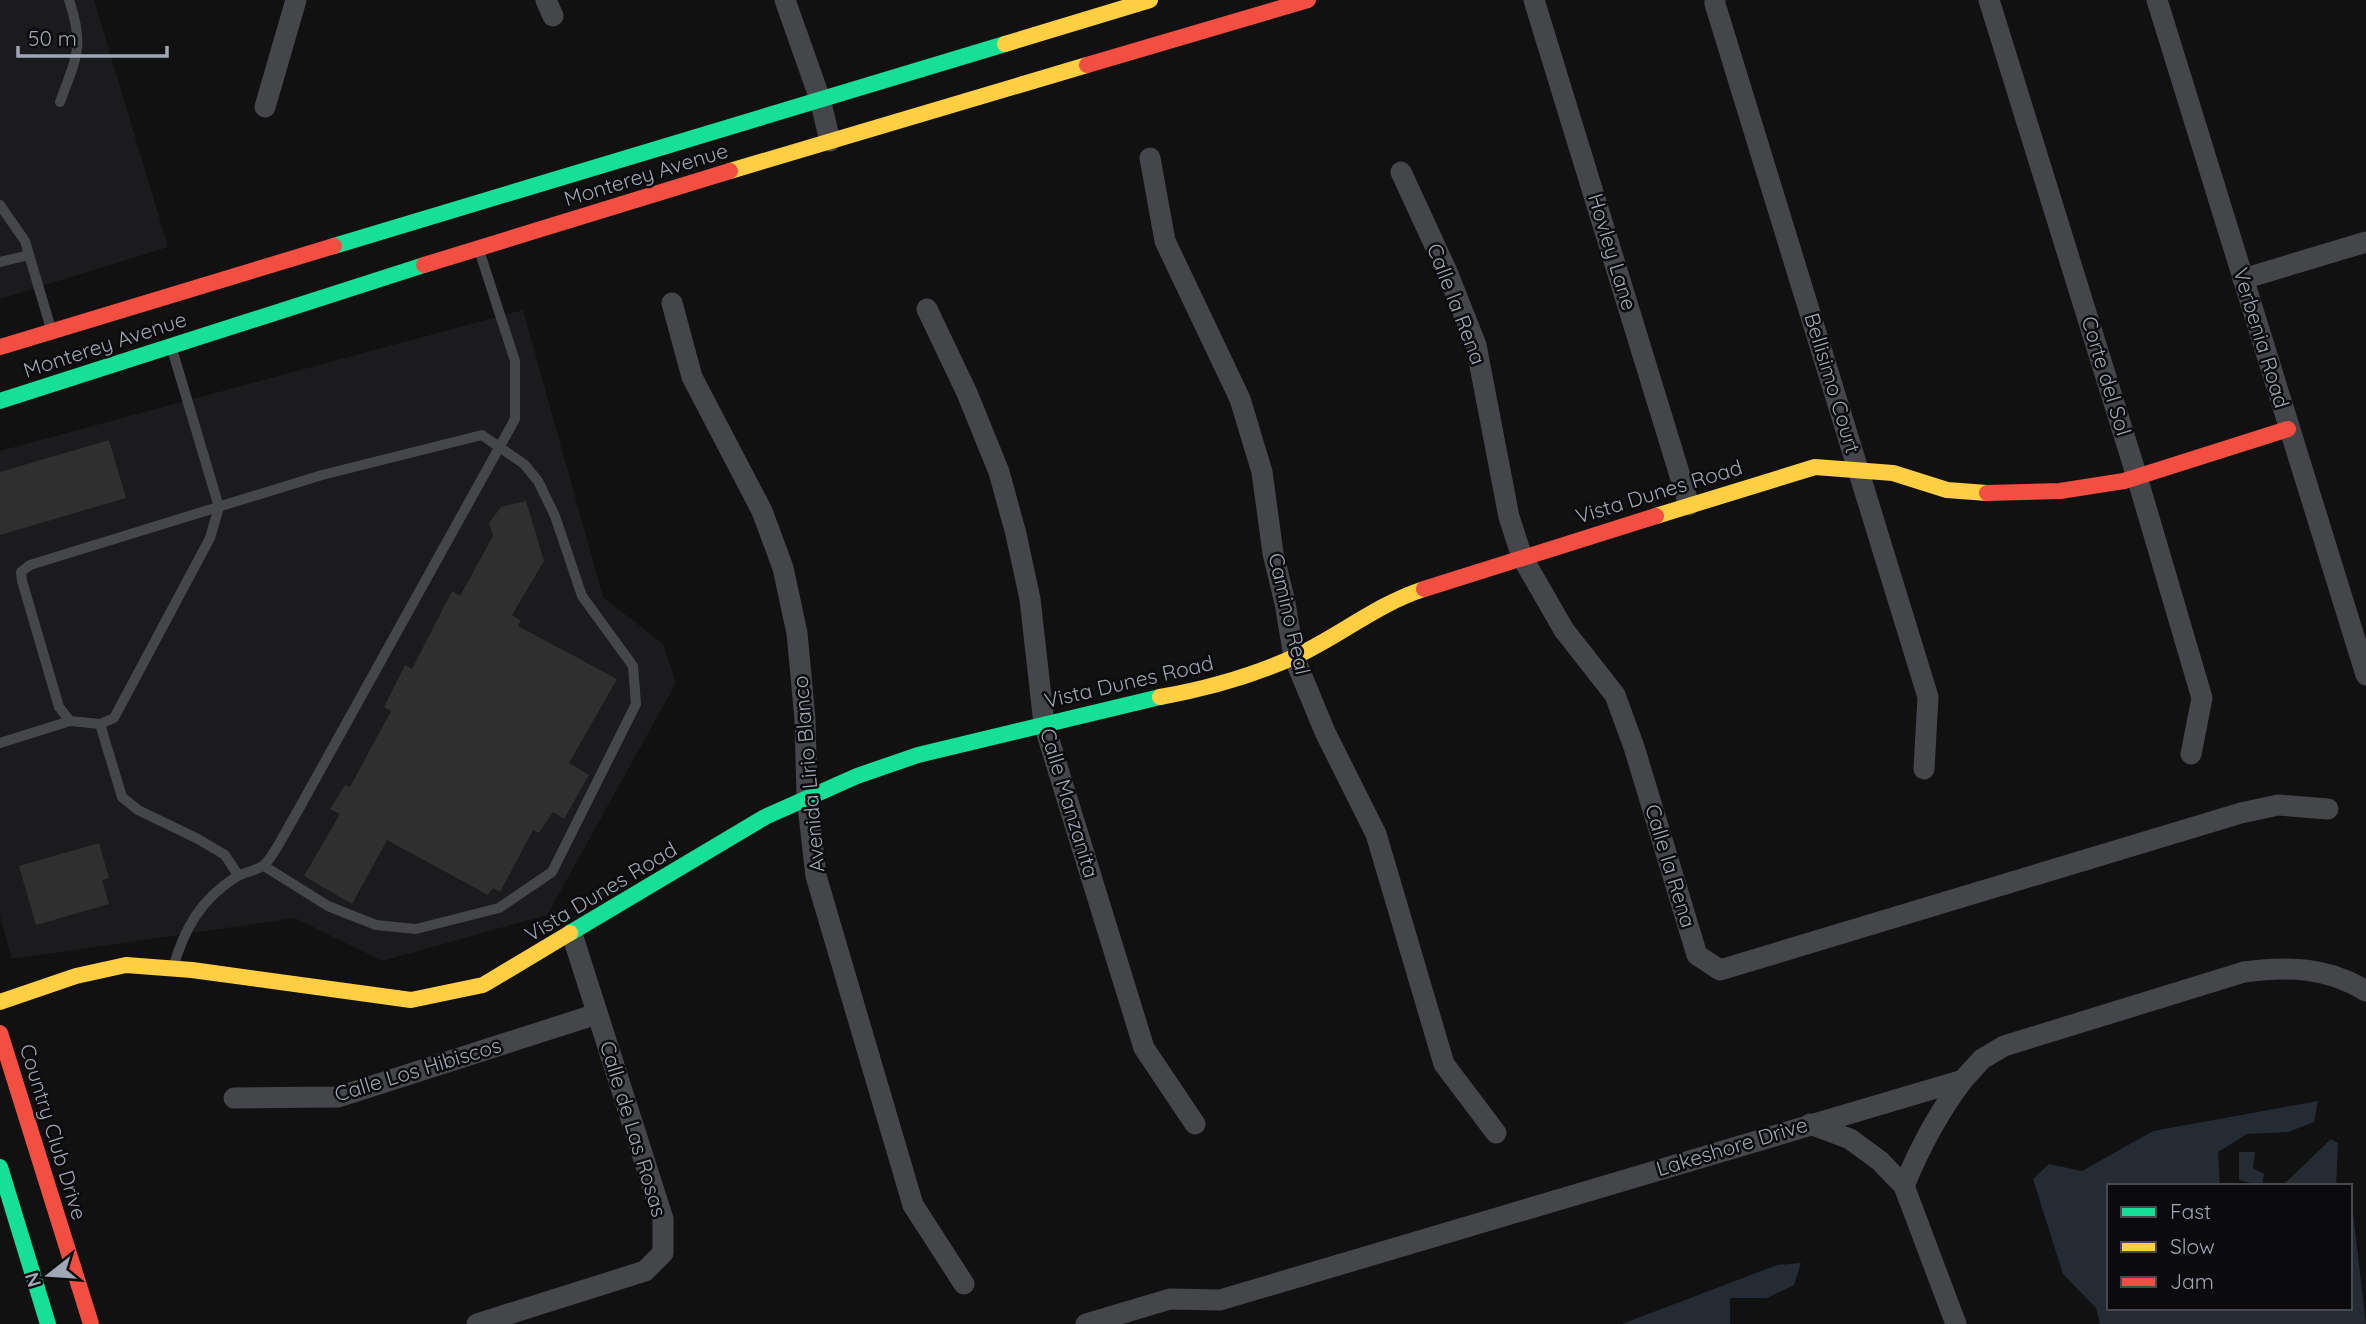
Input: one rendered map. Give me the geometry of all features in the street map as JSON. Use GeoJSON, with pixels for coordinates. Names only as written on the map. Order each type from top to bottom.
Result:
{"type":"FeatureCollection","features":[{"type":"Feature","properties":{"kind":"main road","name":"Monterey Avenue"},"geometry":{"type":"LineString","coordinates":[[0,347],[1150,0]]}},
{"type":"Feature","properties":{"kind":"main road","name":"Monterey Avenue"},"geometry":{"type":"LineString","coordinates":[[6,399],[478,248],[1308,0]]}},
{"type":"Feature","properties":{"kind":"main road"},"geometry":{"type":"LineString","coordinates":[[0,415],[6,399]]}},
{"type":"Feature","properties":{"kind":"main road","name":"Vista Dunes Road"},"geometry":{"type":"LineString","coordinates":[[0,1002],[76,976],[126,965],[411,1000],[483,985],[765,817],[857,776],[918,755],[1155,698],[1204,689],[1294,657],[1415,593],[1689,505],[1815,467],[1893,472],[1947,490],[1991,493],[2060,491],[2137,477],[2288,429]]}},
{"type":"Feature","properties":{"kind":"main road","name":"Country Club Drive"},"geometry":{"type":"LineString","coordinates":[[0,1033],[91,1324]]}},
{"type":"Feature","properties":{"kind":"main road"},"geometry":{"type":"LineString","coordinates":[[0,1167],[48,1324]]}},
{"type":"Feature","properties":{"kind":"street"},"geometry":{"type":"LineString","coordinates":[[265,107],[296,0]]}},
{"type":"Feature","properties":{"kind":"street"},"geometry":{"type":"LineString","coordinates":[[785,0],[820,99],[830,141]]}},
{"type":"Feature","properties":{"kind":"street","name":"Hovley Lane"},"geometry":{"type":"LineString","coordinates":[[1534,0],[1689,505]]}},
{"type":"Feature","properties":{"kind":"street","name":"Bellisimo Court"},"geometry":{"type":"LineString","coordinates":[[1715,0],[1928,697],[1924,769]]}},
{"type":"Feature","properties":{"kind":"street","name":"Corte del Sol"},"geometry":{"type":"LineString","coordinates":[[1989,0],[2137,477],[2202,698],[2191,754]]}},
{"type":"Feature","properties":{"kind":"street","name":"Verbenia Road"},"geometry":{"type":"LineString","coordinates":[[2157,0],[2366,675]]}},
{"type":"Feature","properties":{"kind":"street","name":"Camino Real"},"geometry":{"type":"LineString","coordinates":[[1150,158],[1165,241],[1240,399],[1262,472],[1273,554],[1294,657],[1325,732],[1376,834],[1444,1064],[1496,1132]]}},
{"type":"Feature","properties":{"kind":"street","name":"Calle la Rena"},"geometry":{"type":"LineString","coordinates":[[1401,172],[1448,274],[1476,345],[1509,517],[1522,557],[1564,630],[1615,695],[1634,747],[1698,955],[1720,970],[2241,813],[2278,805],[2328,809]]}},
{"type":"Feature","properties":{"kind":"street"},"geometry":{"type":"LineString","coordinates":[[2243,279],[2366,242]]}},
{"type":"Feature","properties":{"kind":"street","name":"Avenida Lirio Blanco"},"geometry":{"type":"LineString","coordinates":[[672,303],[692,377],[762,511],[783,568],[797,633],[807,797],[816,876],[913,1205],[964,1284]]}},
{"type":"Feature","properties":{"kind":"street","name":"Calle Manzanita"},"geometry":{"type":"LineString","coordinates":[[927,309],[967,393],[999,472],[1030,599],[1044,724],[1144,1048],[1195,1125]]}},
{"type":"Feature","properties":{"kind":"street","name":"Calle de Las Rosas"},"geometry":{"type":"LineString","coordinates":[[477,1324],[645,1271],[663,1253],[663,1219],[572,934]]}},
{"type":"Feature","properties":{"kind":"street","name":"Lakeshore Drive"},"geometry":{"type":"LineString","coordinates":[[1086,1324],[1170,1299],[1220,1300],[1962,1080],[1982,1059],[2004,1046],[2244,972],[2272,968],[2307,969],[2333,975],[2366,990]]}},
{"type":"Feature","properties":{"kind":"street","name":"Calle Los Hibiscos"},"geometry":{"type":"LineString","coordinates":[[234,1098],[338,1097],[597,1014]]}},
{"type":"Feature","properties":{"kind":"street"},"geometry":{"type":"LineString","coordinates":[[1904,1186],[1918,1150],[1938,1112],[1962,1080]]}},
{"type":"Feature","properties":{"kind":"street"},"geometry":{"type":"LineString","coordinates":[[1810,1124],[1850,1139],[1880,1161],[1904,1186],[1956,1324]]}},
{"type":"Feature","properties":{"kind":"lane"},"geometry":{"type":"LineString","coordinates":[[60,102],[79,51],[78,25],[69,0]]}},
{"type":"Feature","properties":{"kind":"lane"},"geometry":{"type":"LineString","coordinates":[[0,205],[25,241],[51,332]]}},
{"type":"Feature","properties":{"kind":"lane"},"geometry":{"type":"LineString","coordinates":[[173,969],[182,938],[197,912],[214,892],[238,875],[264,866],[296,814],[515,419],[515,361],[478,248]]}},
{"type":"Feature","properties":{"kind":"lane"},"geometry":{"type":"LineString","coordinates":[[0,262],[29,255]]}},
{"type":"Feature","properties":{"kind":"lane"},"geometry":{"type":"LineString","coordinates":[[0,743],[70,722],[100,724],[114,718],[210,538],[219,507],[172,346]]}},
{"type":"Feature","properties":{"kind":"lane"},"geometry":{"type":"LineString","coordinates":[[70,722],[59,706],[22,581],[21,572],[30,565],[322,475],[482,435],[524,464],[538,481],[555,516],[582,596],[633,666],[636,704],[552,872],[499,908],[416,929],[376,925],[328,906],[264,866]]}},
{"type":"Feature","properties":{"kind":"lane"},"geometry":{"type":"LineString","coordinates":[[100,724],[122,797],[138,810],[225,855],[238,875]]}},
{"type":"Feature","properties":{"kind":"shaded area"},"geometry":{"type":"Polygon","coordinates":[[[0,0],[94,0],[168,247],[0,299],[0,0]]]}},
{"type":"Feature","properties":{"kind":"shaded area"},"geometry":{"type":"Polygon","coordinates":[[[523,310],[603,597],[663,644],[676,683],[547,915],[382,961],[295,918],[12,959],[0,916],[0,451],[523,310]]]}},
{"type":"Feature","properties":{"kind":"shaded area"},"geometry":{"type":"Polygon","coordinates":[[[2318,1101],[2314,1122],[2288,1132],[2247,1134],[2218,1152],[2220,1184],[2107,1184],[2107,1310],[2352,1310],[2352,1212],[2366,1324],[2100,1324],[2096,1308],[2063,1274],[2033,1179],[2049,1164],[2082,1171],[2153,1131],[2318,1101]]]}},
{"type":"Feature","properties":{"kind":"shaded area"},"geometry":{"type":"Polygon","coordinates":[[[2331,1139],[2338,1143],[2336,1184],[2284,1184],[2331,1139]]]}},
{"type":"Feature","properties":{"kind":"shaded area"},"geometry":{"type":"Polygon","coordinates":[[[2239,1152],[2255,1152],[2253,1168],[2264,1174],[2262,1184],[2239,1180],[2239,1152]]]}},
{"type":"Feature","properties":{"kind":"shaded area"},"geometry":{"type":"Polygon","coordinates":[[[1801,1263],[1794,1285],[1767,1298],[1730,1298],[1730,1324],[1622,1324],[1777,1265],[1801,1263]]]}},
{"type":"Feature","properties":{"kind":"building"},"geometry":{"type":"Polygon","coordinates":[[[109,440],[126,498],[0,535],[0,472],[109,440]]]}},
{"type":"Feature","properties":{"kind":"building"},"geometry":{"type":"Polygon","coordinates":[[[526,501],[544,561],[512,615],[521,621],[518,626],[617,679],[569,763],[589,775],[564,819],[553,812],[539,833],[533,830],[500,892],[493,888],[488,895],[387,840],[352,904],[304,876],[340,814],[330,809],[345,785],[350,787],[391,711],[384,707],[405,665],[412,669],[452,591],[460,596],[493,536],[489,523],[501,507],[526,501]]]}},
{"type":"Feature","properties":{"kind":"building"},"geometry":{"type":"Polygon","coordinates":[[[99,843],[109,878],[102,880],[109,904],[36,925],[19,866],[99,843]]]}},
{"type":"Feature","properties":{"kind":"traffic: fast"},"geometry":{"type":"LineString","coordinates":[[334,246],[1005,44]]}},
{"type":"Feature","properties":{"kind":"traffic: fast"},"geometry":{"type":"LineString","coordinates":[[0,401],[424,265]]}},
{"type":"Feature","properties":{"kind":"traffic: fast"},"geometry":{"type":"LineString","coordinates":[[570,933],[765,817],[857,776],[918,755],[1160,697]]}},
{"type":"Feature","properties":{"kind":"traffic: fast"},"geometry":{"type":"LineString","coordinates":[[0,1167],[48,1324]]}},
{"type":"Feature","properties":{"kind":"traffic: slow"},"geometry":{"type":"LineString","coordinates":[[1005,44],[1150,0]]}},
{"type":"Feature","properties":{"kind":"traffic: slow"},"geometry":{"type":"LineString","coordinates":[[730,171],[1087,65]]}},
{"type":"Feature","properties":{"kind":"traffic: slow"},"geometry":{"type":"LineString","coordinates":[[1656,516],[1815,467],[1893,473],[1947,490],[1987,493]]}},
{"type":"Feature","properties":{"kind":"traffic: slow"},"geometry":{"type":"LineString","coordinates":[[1160,697],[1228,681],[1278,664],[1310,649],[1390,603],[1424,589]]}},
{"type":"Feature","properties":{"kind":"traffic: slow"},"geometry":{"type":"LineString","coordinates":[[0,1002],[76,976],[126,965],[192,970],[411,1000],[483,985],[570,933]]}},
{"type":"Feature","properties":{"kind":"traffic: jam"},"geometry":{"type":"LineString","coordinates":[[1087,65],[1308,0]]}},
{"type":"Feature","properties":{"kind":"traffic: jam"},"geometry":{"type":"LineString","coordinates":[[424,265],[730,171]]}},
{"type":"Feature","properties":{"kind":"traffic: jam"},"geometry":{"type":"LineString","coordinates":[[0,347],[334,246]]}},
{"type":"Feature","properties":{"kind":"traffic: jam"},"geometry":{"type":"LineString","coordinates":[[1987,493],[2060,491],[2124,481],[2288,429]]}},
{"type":"Feature","properties":{"kind":"traffic: jam"},"geometry":{"type":"LineString","coordinates":[[1424,589],[1656,516]]}},
{"type":"Feature","properties":{"kind":"traffic: jam"},"geometry":{"type":"LineString","coordinates":[[0,1033],[91,1324]]}}]}
